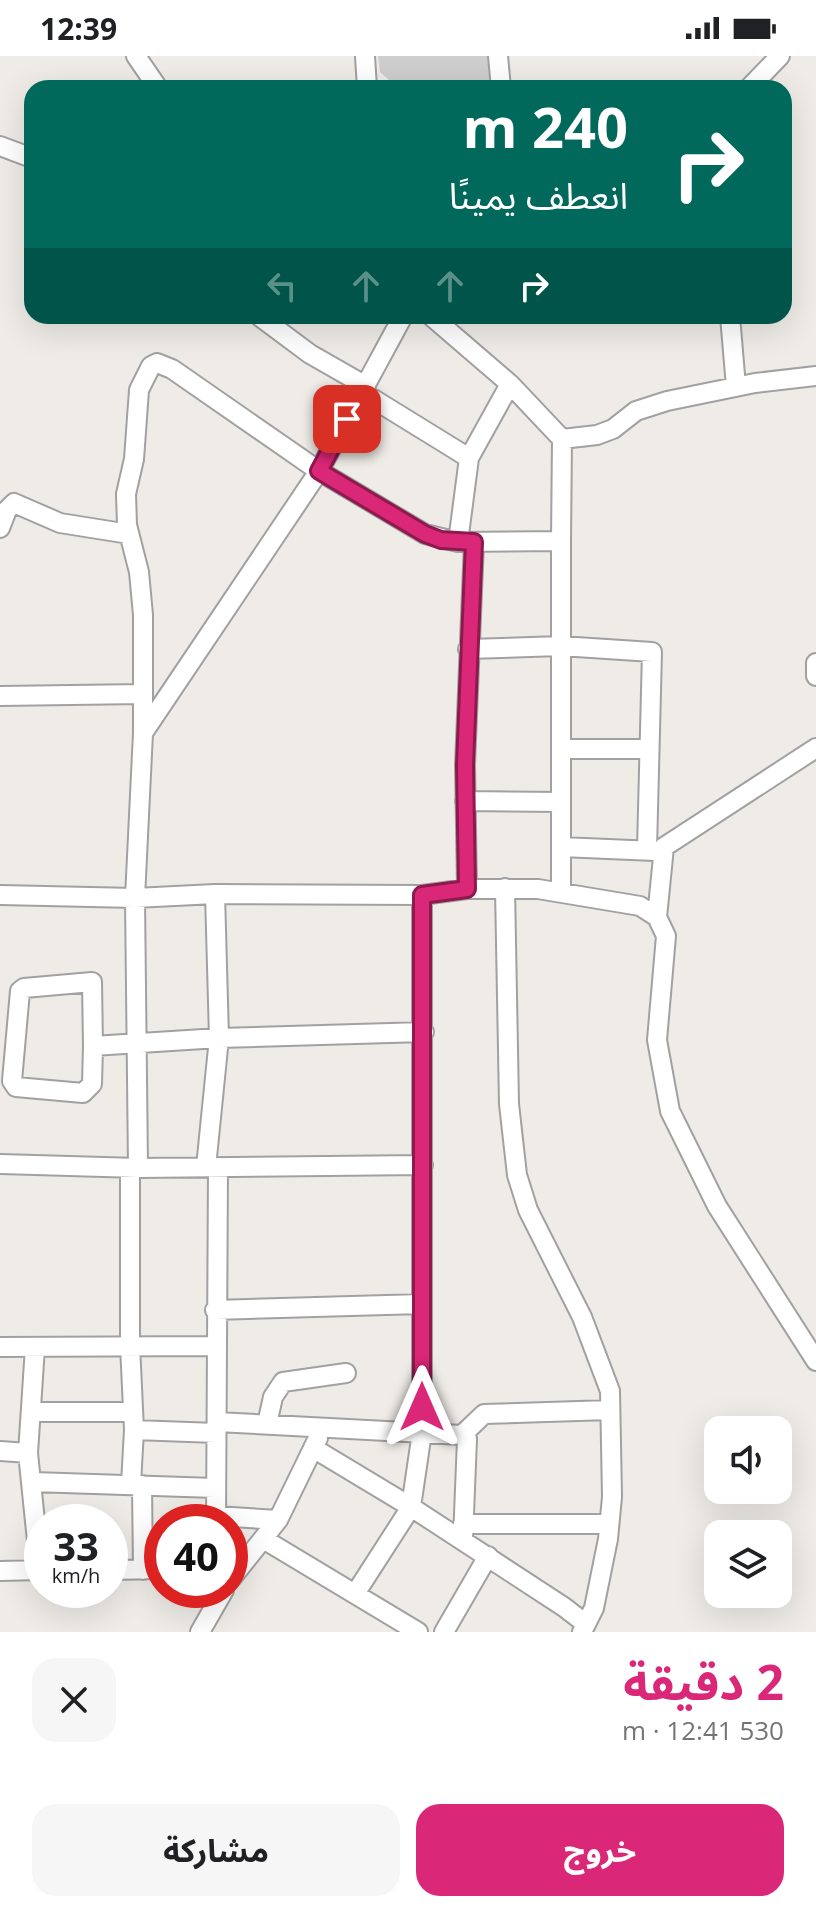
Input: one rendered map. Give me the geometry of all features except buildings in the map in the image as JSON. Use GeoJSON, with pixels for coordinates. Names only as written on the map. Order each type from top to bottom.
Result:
{"type":"FeatureCollection","features":[{"type":"Feature","properties":{"kind":"street"},"geometry":{"type":"LineString","coordinates":[[136,56],[152,80]]}},
{"type":"Feature","properties":{"kind":"street"},"geometry":{"type":"LineString","coordinates":[[365,56],[366,80]]}},
{"type":"Feature","properties":{"kind":"street"},"geometry":{"type":"LineString","coordinates":[[498,56],[500,80]]}},
{"type":"Feature","properties":{"kind":"street"},"geometry":{"type":"LineString","coordinates":[[757,80],[780,56]]}},
{"type":"Feature","properties":{"kind":"street"},"geometry":{"type":"LineString","coordinates":[[0,146],[24,155]]}},
{"type":"Feature","properties":{"kind":"street"},"geometry":{"type":"LineString","coordinates":[[270,324],[310,354],[469,458]]}},
{"type":"Feature","properties":{"kind":"street"},"geometry":{"type":"LineString","coordinates":[[143,733],[319,471],[399,324]]}},
{"type":"Feature","properties":{"kind":"street"},"geometry":{"type":"LineString","coordinates":[[440,324],[510,384],[562,439],[561,892]]}},
{"type":"Feature","properties":{"kind":"street"},"geometry":{"type":"LineString","coordinates":[[731,324],[736,387]]}},
{"type":"Feature","properties":{"kind":"street"},"geometry":{"type":"LineString","coordinates":[[128,1570],[143,1570],[130,1345],[138,1042],[135,898],[143,694],[140,586],[129,534],[126,494],[134,459],[139,390],[146,372],[157,363],[212,395],[319,471],[407,525],[441,540],[561,541]]}},
{"type":"Feature","properties":{"kind":"street"},"geometry":{"type":"LineString","coordinates":[[562,439],[597,435],[613,429],[636,411],[667,401],[816,376]]}},
{"type":"Feature","properties":{"kind":"street"},"geometry":{"type":"LineString","coordinates":[[467,889],[466,542],[469,458],[510,384]]}},
{"type":"Feature","properties":{"kind":"street"},"geometry":{"type":"LineString","coordinates":[[0,528],[14,503],[60,523],[129,534]]}},
{"type":"Feature","properties":{"kind":"street"},"geometry":{"type":"LineString","coordinates":[[468,649],[561,646],[652,652],[649,749],[657,917],[666,936],[657,1040],[670,1111],[717,1206],[816,1361]]}},
{"type":"Feature","properties":{"kind":"street"},"geometry":{"type":"LineString","coordinates":[[816,663],[816,676]]}},
{"type":"Feature","properties":{"kind":"street"},"geometry":{"type":"LineString","coordinates":[[0,696],[143,694]]}},
{"type":"Feature","properties":{"kind":"street"},"geometry":{"type":"LineString","coordinates":[[561,847],[654,850],[816,748]]}},
{"type":"Feature","properties":{"kind":"street"},"geometry":{"type":"LineString","coordinates":[[561,749],[649,749]]}},
{"type":"Feature","properties":{"kind":"street"},"geometry":{"type":"LineString","coordinates":[[465,801],[561,802]]}},
{"type":"Feature","properties":{"kind":"street"},"geometry":{"type":"LineString","coordinates":[[0,895],[135,898],[215,894],[422,895],[505,888],[561,892],[640,906],[657,917]]}},
{"type":"Feature","properties":{"kind":"street"},"geometry":{"type":"LineString","coordinates":[[313,1448],[411,1507],[463,1531],[488,1556],[584,1628],[604,1567],[609,1524],[610,1391],[603,1365],[528,1210],[517,1175],[509,1104],[505,888]]}},
{"type":"Feature","properties":{"kind":"street"},"geometry":{"type":"LineString","coordinates":[[215,894],[219,1038],[212,1167],[217,1346],[216,1504]]}},
{"type":"Feature","properties":{"kind":"street"},"geometry":{"type":"LineString","coordinates":[[355,1594],[411,1507],[422,1432],[422,895]]}},
{"type":"Feature","properties":{"kind":"street"},"geometry":{"type":"LineString","coordinates":[[86,980],[94,987],[92,1084],[83,1093],[67,1094],[16,1087],[12,1081],[7,1043],[18,997],[24,988],[86,980]]}},
{"type":"Feature","properties":{"kind":"street"},"geometry":{"type":"LineString","coordinates":[[93,1046],[219,1038],[424,1032]]}},
{"type":"Feature","properties":{"kind":"street"},"geometry":{"type":"LineString","coordinates":[[0,1164],[134,1168],[423,1165]]}},
{"type":"Feature","properties":{"kind":"street"},"geometry":{"type":"LineString","coordinates":[[215,1310],[422,1304]]}},
{"type":"Feature","properties":{"kind":"street"},"geometry":{"type":"LineString","coordinates":[[0,1347],[217,1346]]}},
{"type":"Feature","properties":{"kind":"street"},"geometry":{"type":"LineString","coordinates":[[35,1347],[28,1453],[35,1504]]}},
{"type":"Feature","properties":{"kind":"street"},"geometry":{"type":"LineString","coordinates":[[267,1424],[273,1397],[283,1382],[346,1373]]}},
{"type":"Feature","properties":{"kind":"street"},"geometry":{"type":"LineString","coordinates":[[462,1435],[484,1414],[610,1410]]}},
{"type":"Feature","properties":{"kind":"street"},"geometry":{"type":"LineString","coordinates":[[32,1412],[216,1427],[267,1424],[462,1435],[467,1439],[463,1531]]}},
{"type":"Feature","properties":{"kind":"street"},"geometry":{"type":"LineString","coordinates":[[248,1556],[265,1540],[278,1520],[323,1428]]}},
{"type":"Feature","properties":{"kind":"street"},"geometry":{"type":"LineString","coordinates":[[0,1451],[28,1453]]}},
{"type":"Feature","properties":{"kind":"street"},"geometry":{"type":"LineString","coordinates":[[33,1482],[215,1488]]}},
{"type":"Feature","properties":{"kind":"street"},"geometry":{"type":"LineString","coordinates":[[248,1520],[278,1520]]}},
{"type":"Feature","properties":{"kind":"street"},"geometry":{"type":"LineString","coordinates":[[463,1531],[609,1524]]}},
{"type":"Feature","properties":{"kind":"street"},"geometry":{"type":"LineString","coordinates":[[265,1540],[418,1632]]}},
{"type":"Feature","properties":{"kind":"street"},"geometry":{"type":"LineString","coordinates":[[444,1632],[488,1556]]}},
{"type":"Feature","properties":{"kind":"street"},"geometry":{"type":"LineString","coordinates":[[0,1571],[24,1570]]}},
{"type":"Feature","properties":{"kind":"street"},"geometry":{"type":"LineString","coordinates":[[200,1632],[214,1608]]}},
{"type":"Feature","properties":{"kind":"shaded area"},"geometry":{"type":"Polygon","coordinates":[[[378,56],[490,56],[493,80],[389,80],[380,72],[378,56]]]}},
{"type":"Feature","properties":{"kind":"route"},"geometry":{"type":"LineString","coordinates":[[347,419],[319,471],[425,534],[441,540],[474,542],[465,765],[467,889],[422,895],[422,1407]]}}]}
